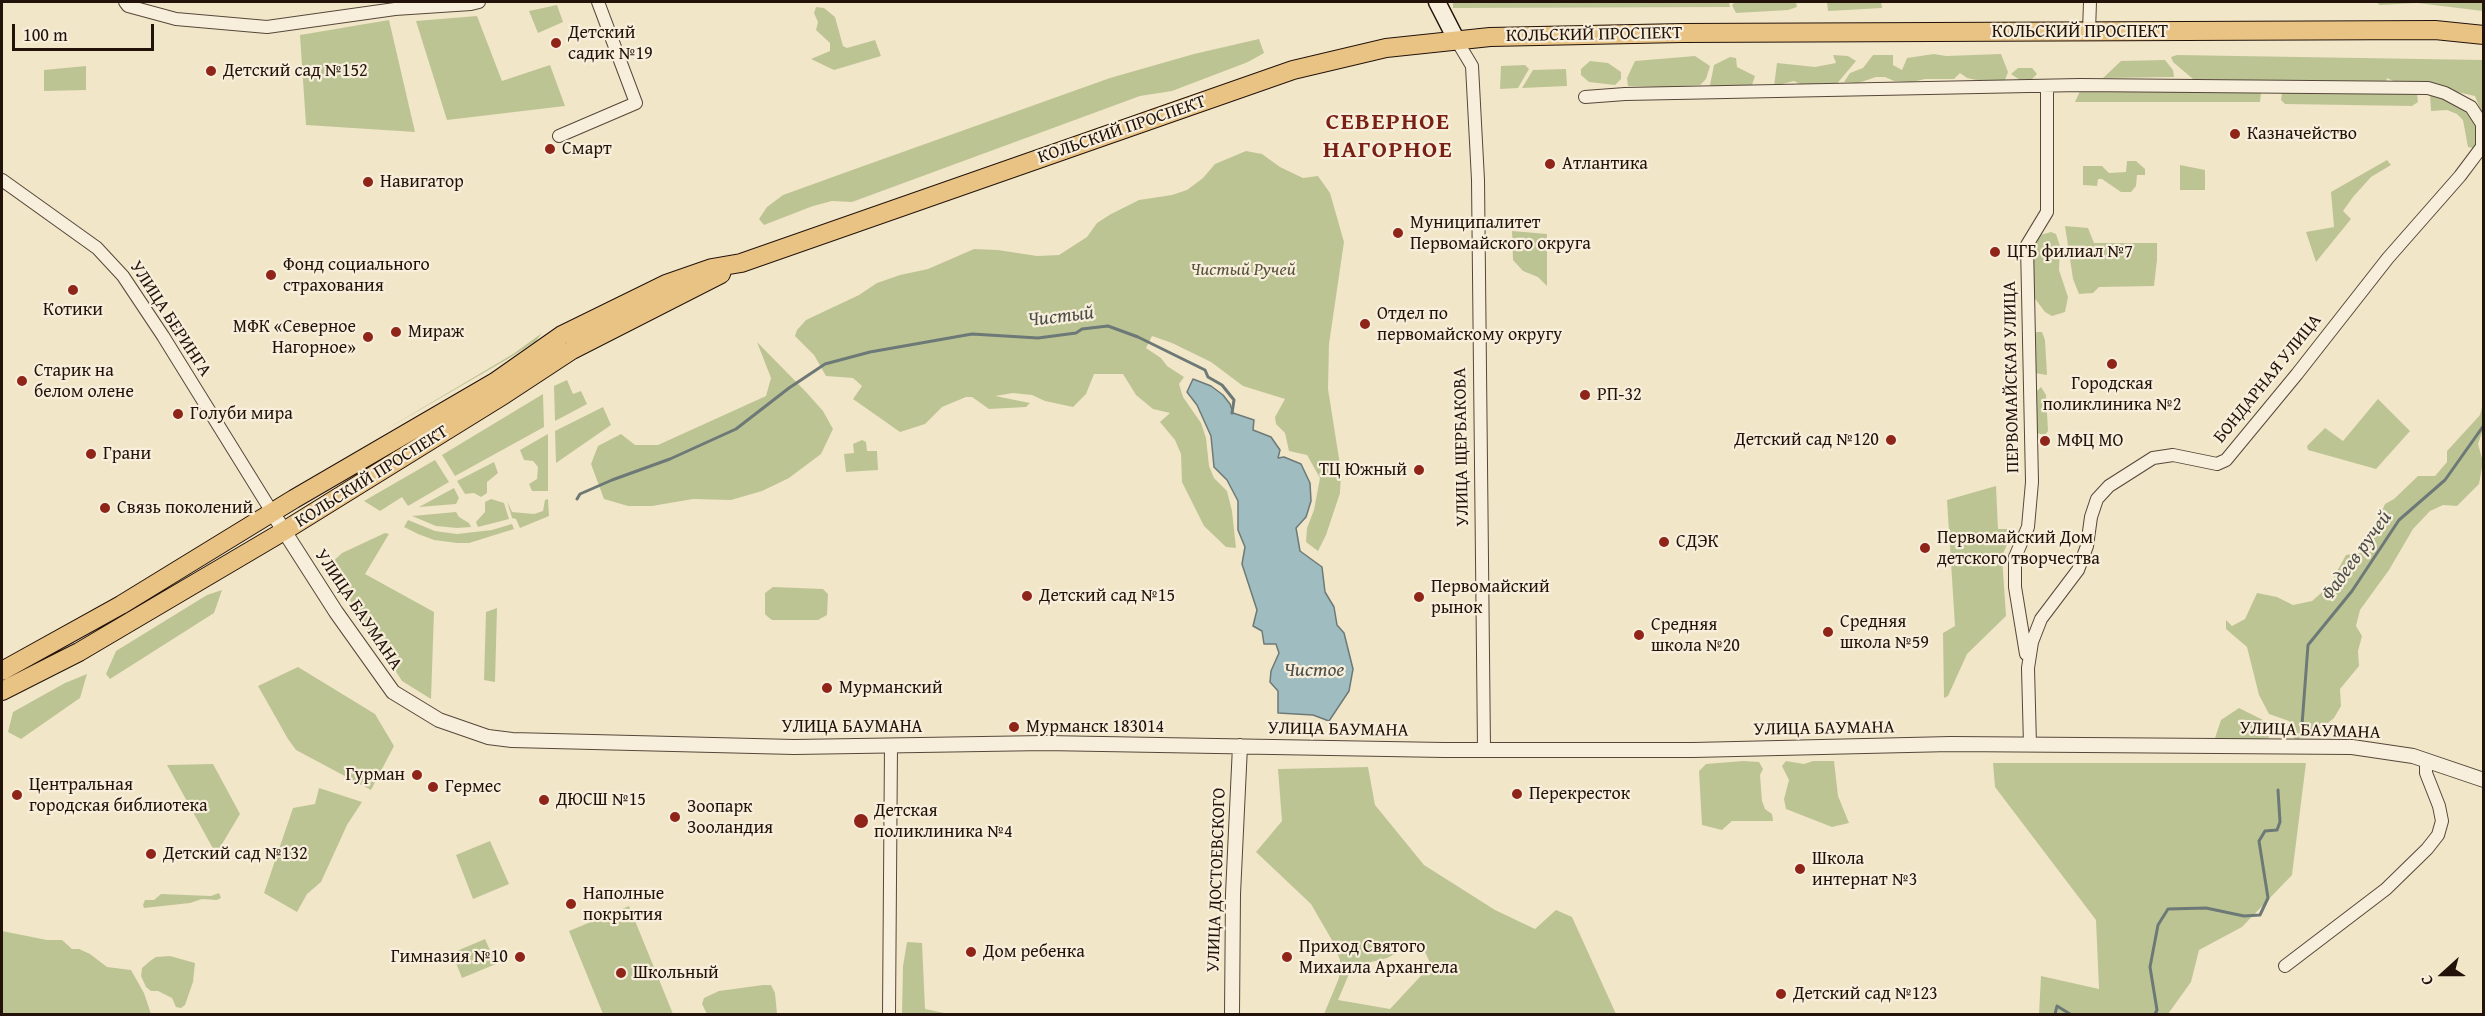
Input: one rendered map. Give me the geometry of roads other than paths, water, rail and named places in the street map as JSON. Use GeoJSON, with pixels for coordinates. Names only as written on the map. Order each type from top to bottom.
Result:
{"type":"FeatureCollection","features":[{"type":"Feature","properties":{"kind":"main road"},"geometry":{"type":"LineString","coordinates":[[1437,2],[1457,41]]}},
{"type":"Feature","properties":{"kind":"main road","name":"КОЛЬСКИЙ ПРОСПЕКТ"},"geometry":{"type":"LineString","coordinates":[[2,670],[104,615],[272,512],[495,382],[562,335],[741,263],[1290,72],[1386,48],[1490,37],[1682,33],[2435,30],[2484,35]]}},
{"type":"Feature","properties":{"kind":"main road","name":"КОЛЬСКИЙ ПРОСПЕКТ"},"geometry":{"type":"LineString","coordinates":[[2,691],[79,652],[284,531],[669,291]]}},
{"type":"Feature","properties":{"kind":"street"},"geometry":{"type":"LineString","coordinates":[[125,2],[128,6],[176,20],[267,27],[395,9],[479,2]]}},
{"type":"Feature","properties":{"kind":"street"},"geometry":{"type":"LineString","coordinates":[[559,135],[636,103],[598,2]]}},
{"type":"Feature","properties":{"kind":"street"},"geometry":{"type":"LineString","coordinates":[[2089,31],[2091,2]]}},
{"type":"Feature","properties":{"kind":"street","name":"УЛИЦА ЩЕРБАКОВА"},"geometry":{"type":"LineString","coordinates":[[1457,41],[1472,66],[1478,180],[1484,749]]}},
{"type":"Feature","properties":{"kind":"street"},"geometry":{"type":"LineString","coordinates":[[1584,97],[2047,86],[2428,88],[2451,96],[2471,107],[2483,124],[2483,145]]}},
{"type":"Feature","properties":{"kind":"street","name":"ПЕРВОМАЙСКАЯ УЛИЦА"},"geometry":{"type":"LineString","coordinates":[[2028,668],[2015,587],[2015,557],[2028,527],[2032,482],[2027,245],[2047,212],[2047,86]]}},
{"type":"Feature","properties":{"kind":"street","name":"БОНДАРНАЯ УЛИЦА"},"geometry":{"type":"LineString","coordinates":[[2030,745],[2028,668],[2032,642],[2041,619],[2078,570],[2087,546],[2091,517],[2097,499],[2109,486],[2153,458],[2174,455],[2217,464],[2226,460],[2388,258],[2460,176],[2483,145]]}},
{"type":"Feature","properties":{"kind":"street","name":"УЛИЦА БЕРИНГА"},"geometry":{"type":"LineString","coordinates":[[2,180],[97,248],[123,276],[164,336],[272,512]]}},
{"type":"Feature","properties":{"kind":"street","name":"УЛИЦА БАУМАНА"},"geometry":{"type":"LineString","coordinates":[[272,512],[336,612],[393,692],[439,720],[462,730],[488,737],[519,740],[794,747],[1054,744],[1681,750],[2030,745],[2352,747],[2426,760],[2484,780]]}},
{"type":"Feature","properties":{"kind":"street"},"geometry":{"type":"LineString","coordinates":[[889,1014],[891,745]]}},
{"type":"Feature","properties":{"kind":"street","name":"УЛИЦА ДОСТОЕВСКОГО"},"geometry":{"type":"LineString","coordinates":[[1232,1014],[1233,894],[1240,746]]}},
{"type":"Feature","properties":{"kind":"street"},"geometry":{"type":"LineString","coordinates":[[2285,966],[2386,889],[2438,835],[2442,821],[2426,773],[2426,760]]}},
{"type":"Feature","properties":{"kind":"water","name":"Чистое"},"geometry":{"type":"Polygon","coordinates":[[[1193,379],[1211,386],[1223,395],[1233,413],[1254,420],[1253,430],[1271,437],[1280,450],[1278,458],[1284,457],[1301,464],[1310,483],[1311,501],[1306,517],[1296,528],[1300,551],[1322,567],[1325,592],[1334,607],[1337,625],[1344,633],[1353,669],[1349,691],[1329,721],[1313,715],[1278,713],[1278,691],[1270,682],[1271,671],[1279,653],[1276,644],[1264,644],[1262,631],[1253,626],[1257,610],[1242,564],[1245,547],[1238,530],[1238,501],[1227,480],[1214,467],[1211,436],[1197,405],[1187,392],[1193,379]]]}},
{"type":"Feature","properties":{"kind":"waterway","name":"Чистый"},"geometry":{"type":"LineString","coordinates":[[577,499],[580,494],[670,459],[736,429],[789,388],[825,364],[870,352],[972,334],[1038,338],[1108,326],[1138,337],[1205,370],[1208,377],[1222,385],[1234,400],[1232,413]]}},
{"type":"Feature","properties":{"kind":"waterway","name":"Фадеев ручей"},"geometry":{"type":"LineString","coordinates":[[2302,725],[2308,645],[2352,591],[2399,520],[2445,480],[2484,425]]}},
{"type":"Feature","properties":{"kind":"waterway","name":"Фадеев ручей"},"geometry":{"type":"LineString","coordinates":[[2155,1014],[2157,1010],[2150,967],[2158,925],[2168,909],[2206,908],[2244,916],[2260,915],[2268,898],[2259,841],[2265,831],[2277,830],[2280,822],[2278,790]]}},
{"type":"Feature","properties":{"kind":"waterway","name":"Фадеев ручей"},"geometry":{"type":"LineString","coordinates":[[2055,1014],[2057,1006],[2070,1014]]}},
{"type":"Feature","properties":{"kind":"place","name":"Детский садик №19"},"geometry":{"type":"Point","coordinates":[556,43]}},
{"type":"Feature","properties":{"kind":"place","name":"Детский сад №152"},"geometry":{"type":"Point","coordinates":[211,71]}},
{"type":"Feature","properties":{"kind":"place","name":"Казначейство"},"geometry":{"type":"Point","coordinates":[2235,134]}},
{"type":"Feature","properties":{"kind":"place","name":"Смарт"},"geometry":{"type":"Point","coordinates":[550,149]}},
{"type":"Feature","properties":{"kind":"place","name":"Атлантика"},"geometry":{"type":"Point","coordinates":[1550,164]}},
{"type":"Feature","properties":{"kind":"place","name":"Навигатор"},"geometry":{"type":"Point","coordinates":[368,182]}},
{"type":"Feature","properties":{"kind":"place","name":"Муниципалитет Первомайского округа"},"geometry":{"type":"Point","coordinates":[1398,233]}},
{"type":"Feature","properties":{"kind":"place","name":"ЦГБ филиал №7"},"geometry":{"type":"Point","coordinates":[1995,252]}},
{"type":"Feature","properties":{"kind":"place","name":"Фонд социального страхования"},"geometry":{"type":"Point","coordinates":[271,275]}},
{"type":"Feature","properties":{"kind":"place","name":"Котики"},"geometry":{"type":"Point","coordinates":[73,290]}},
{"type":"Feature","properties":{"kind":"place","name":"Отдел по первомайскому округу"},"geometry":{"type":"Point","coordinates":[1365,324]}},
{"type":"Feature","properties":{"kind":"place","name":"Мираж"},"geometry":{"type":"Point","coordinates":[396,332]}},
{"type":"Feature","properties":{"kind":"place","name":"МФК «Северное Нагорное»"},"geometry":{"type":"Point","coordinates":[368,337]}},
{"type":"Feature","properties":{"kind":"place","name":"Городская поликлиника №2"},"geometry":{"type":"Point","coordinates":[2112,364]}},
{"type":"Feature","properties":{"kind":"place","name":"Старик на белом олене"},"geometry":{"type":"Point","coordinates":[22,381]}},
{"type":"Feature","properties":{"kind":"place","name":"РП-32"},"geometry":{"type":"Point","coordinates":[1585,395]}},
{"type":"Feature","properties":{"kind":"place","name":"Голуби мира"},"geometry":{"type":"Point","coordinates":[178,414]}},
{"type":"Feature","properties":{"kind":"place","name":"Детский сад №120"},"geometry":{"type":"Point","coordinates":[1891,440]}},
{"type":"Feature","properties":{"kind":"place","name":"МФЦ МО"},"geometry":{"type":"Point","coordinates":[2045,441]}},
{"type":"Feature","properties":{"kind":"place","name":"Грани"},"geometry":{"type":"Point","coordinates":[91,454]}},
{"type":"Feature","properties":{"kind":"place","name":"ТЦ Южный"},"geometry":{"type":"Point","coordinates":[1419,470]}},
{"type":"Feature","properties":{"kind":"place","name":"Связь поколений"},"geometry":{"type":"Point","coordinates":[105,508]}},
{"type":"Feature","properties":{"kind":"place","name":"СДЭК"},"geometry":{"type":"Point","coordinates":[1664,542]}},
{"type":"Feature","properties":{"kind":"place","name":"Первомайский Дом детского творчества"},"geometry":{"type":"Point","coordinates":[1925,548]}},
{"type":"Feature","properties":{"kind":"place","name":"Детский сад №15"},"geometry":{"type":"Point","coordinates":[1027,596]}},
{"type":"Feature","properties":{"kind":"place","name":"Первомайский рынок"},"geometry":{"type":"Point","coordinates":[1419,597]}},
{"type":"Feature","properties":{"kind":"place","name":"Средняя школа №59"},"geometry":{"type":"Point","coordinates":[1828,632]}},
{"type":"Feature","properties":{"kind":"place","name":"Средняя школа №20"},"geometry":{"type":"Point","coordinates":[1639,635]}},
{"type":"Feature","properties":{"kind":"place","name":"Мурманский"},"geometry":{"type":"Point","coordinates":[827,688]}},
{"type":"Feature","properties":{"kind":"place","name":"Мурманск 183014"},"geometry":{"type":"Point","coordinates":[1014,727]}},
{"type":"Feature","properties":{"kind":"place","name":"Гурман"},"geometry":{"type":"Point","coordinates":[417,775]}},
{"type":"Feature","properties":{"kind":"place","name":"Гермес"},"geometry":{"type":"Point","coordinates":[433,787]}},
{"type":"Feature","properties":{"kind":"place","name":"Перекресток"},"geometry":{"type":"Point","coordinates":[1517,794]}},
{"type":"Feature","properties":{"kind":"place","name":"Центральная городская библиотека"},"geometry":{"type":"Point","coordinates":[17,795]}},
{"type":"Feature","properties":{"kind":"place","name":"ДЮСШ №15"},"geometry":{"type":"Point","coordinates":[544,800]}},
{"type":"Feature","properties":{"kind":"place","name":"Зоопарк Зооландия"},"geometry":{"type":"Point","coordinates":[675,817]}},
{"type":"Feature","properties":{"kind":"place","name":"Детская поликлиника №4"},"geometry":{"type":"Point","coordinates":[861,821]}},
{"type":"Feature","properties":{"kind":"place","name":"Детский сад №132"},"geometry":{"type":"Point","coordinates":[151,854]}},
{"type":"Feature","properties":{"kind":"place","name":"Школа интернат №3"},"geometry":{"type":"Point","coordinates":[1800,869]}},
{"type":"Feature","properties":{"kind":"place","name":"Наполные покрытия"},"geometry":{"type":"Point","coordinates":[571,904]}},
{"type":"Feature","properties":{"kind":"place","name":"Дом ребенка"},"geometry":{"type":"Point","coordinates":[971,952]}},
{"type":"Feature","properties":{"kind":"place","name":"Гимназия №10"},"geometry":{"type":"Point","coordinates":[520,957]}},
{"type":"Feature","properties":{"kind":"place","name":"Приход Святого Михаила Архангела"},"geometry":{"type":"Point","coordinates":[1287,957]}},
{"type":"Feature","properties":{"kind":"place","name":"Школьный"},"geometry":{"type":"Point","coordinates":[621,973]}},
{"type":"Feature","properties":{"kind":"place","name":"Детский сад №123"},"geometry":{"type":"Point","coordinates":[1781,994]}},
{"type":"Feature","properties":{"kind":"district","name":"СЕВЕРНОЕ НАГОРНОЕ"},"geometry":{"type":"Point","coordinates":[1388,137]}},
{"type":"Feature","properties":{"kind":"park label","name":"Чистый Ручей"},"geometry":{"type":"Point","coordinates":[1243,270]}}]}
